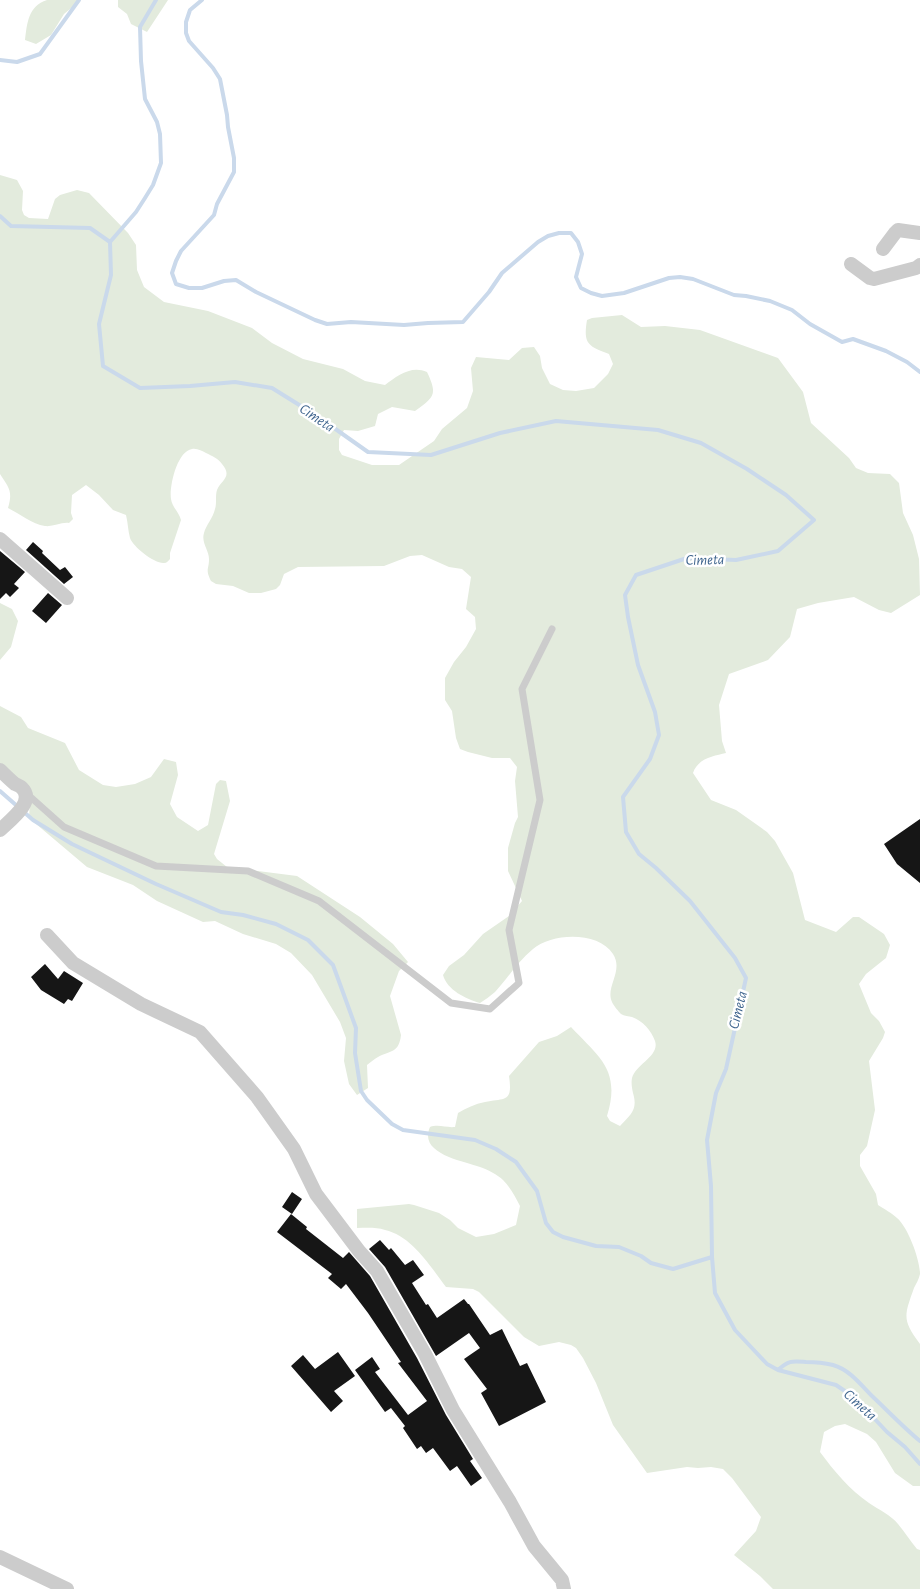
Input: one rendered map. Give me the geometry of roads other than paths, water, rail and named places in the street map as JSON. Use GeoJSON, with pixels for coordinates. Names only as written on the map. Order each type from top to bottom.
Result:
{"type":"FeatureCollection","features":[{"type":"Feature","properties":{"kind":"street"},"geometry":{"type":"LineString","coordinates":[[883,249],[898,230],[920,233]]}},
{"type":"Feature","properties":{"kind":"street"},"geometry":{"type":"LineString","coordinates":[[852,264],[870,278],[878,279],[916,268],[920,265]]}},
{"type":"Feature","properties":{"kind":"street"},"geometry":{"type":"LineString","coordinates":[[0,539],[67,598]]}},
{"type":"Feature","properties":{"kind":"street"},"geometry":{"type":"LineString","coordinates":[[0,770],[26,793],[24,806],[0,830]]}},
{"type":"Feature","properties":{"kind":"street"},"geometry":{"type":"LineString","coordinates":[[47,935],[72,964],[141,1004],[200,1032],[257,1097],[294,1149],[316,1194],[359,1251],[377,1271],[425,1354],[452,1410],[510,1502],[534,1546],[562,1580],[564,1589]]}},
{"type":"Feature","properties":{"kind":"street"},"geometry":{"type":"LineString","coordinates":[[0,1557],[67,1589]]}},
{"type":"Feature","properties":{"kind":"lane"},"geometry":{"type":"LineString","coordinates":[[26,793],[64,827],[156,866],[248,871],[319,901],[451,1003],[490,1009],[519,983],[509,930],[540,800],[522,689],[552,629]]}},
{"type":"Feature","properties":{"kind":"waterway"},"geometry":{"type":"LineString","coordinates":[[0,60],[17,62],[40,54],[79,0]]}},
{"type":"Feature","properties":{"kind":"waterway"},"geometry":{"type":"LineString","coordinates":[[110,242],[136,212],[153,185],[161,163],[160,134],[157,122],[145,99],[141,61],[140,27],[156,0]]}},
{"type":"Feature","properties":{"kind":"waterway"},"geometry":{"type":"LineString","coordinates":[[202,0],[190,10],[186,22],[186,33],[189,41],[213,68],[220,79],[234,158],[234,172],[217,204],[214,215],[181,251],[172,273],[176,284],[189,288],[202,288],[224,281],[236,280],[256,292],[327,324],[351,322],[404,325],[463,322],[489,292],[502,273],[538,242],[548,236],[559,233],[571,233],[578,242],[582,254],[576,277],[581,288],[591,293],[602,296],[624,293],[669,278],[693,279],[734,295],[770,301],[792,310],[810,324],[842,342],[853,339],[886,351],[907,362],[920,372]]}},
{"type":"Feature","properties":{"kind":"waterway","name":"Cimeta"},"geometry":{"type":"LineString","coordinates":[[0,216],[11,226],[90,228],[110,242],[111,275],[99,324],[103,366],[140,388],[235,382],[272,388],[317,416],[368,452],[431,455],[500,433],[556,421],[658,430],[701,443],[747,469],[786,495],[814,520],[778,551],[736,560],[687,558],[636,575],[625,595],[628,617],[638,665],[655,712],[659,735],[650,759],[623,797],[626,832],[639,854],[690,901],[735,958],[746,978],[726,1069],[716,1093],[707,1140],[711,1186],[712,1257],[715,1293],[735,1330],[767,1364],[778,1370],[836,1385],[855,1398],[920,1464]]}},
{"type":"Feature","properties":{"kind":"waterway"},"geometry":{"type":"LineString","coordinates":[[0,791],[33,820],[72,844],[156,884],[221,912],[243,915],[276,924],[308,940],[333,965],[356,1028],[355,1053],[361,1091],[367,1100],[392,1124],[403,1130],[475,1140],[496,1149],[516,1162],[537,1191],[546,1223],[553,1232],[563,1237],[596,1246],[619,1247],[641,1256],[651,1263],[673,1269],[712,1257]]}},
{"type":"Feature","properties":{"kind":"waterway"},"geometry":{"type":"LineString","coordinates":[[778,1370],[785,1364],[794,1361],[823,1363],[839,1367],[854,1378],[920,1441]]}}]}
